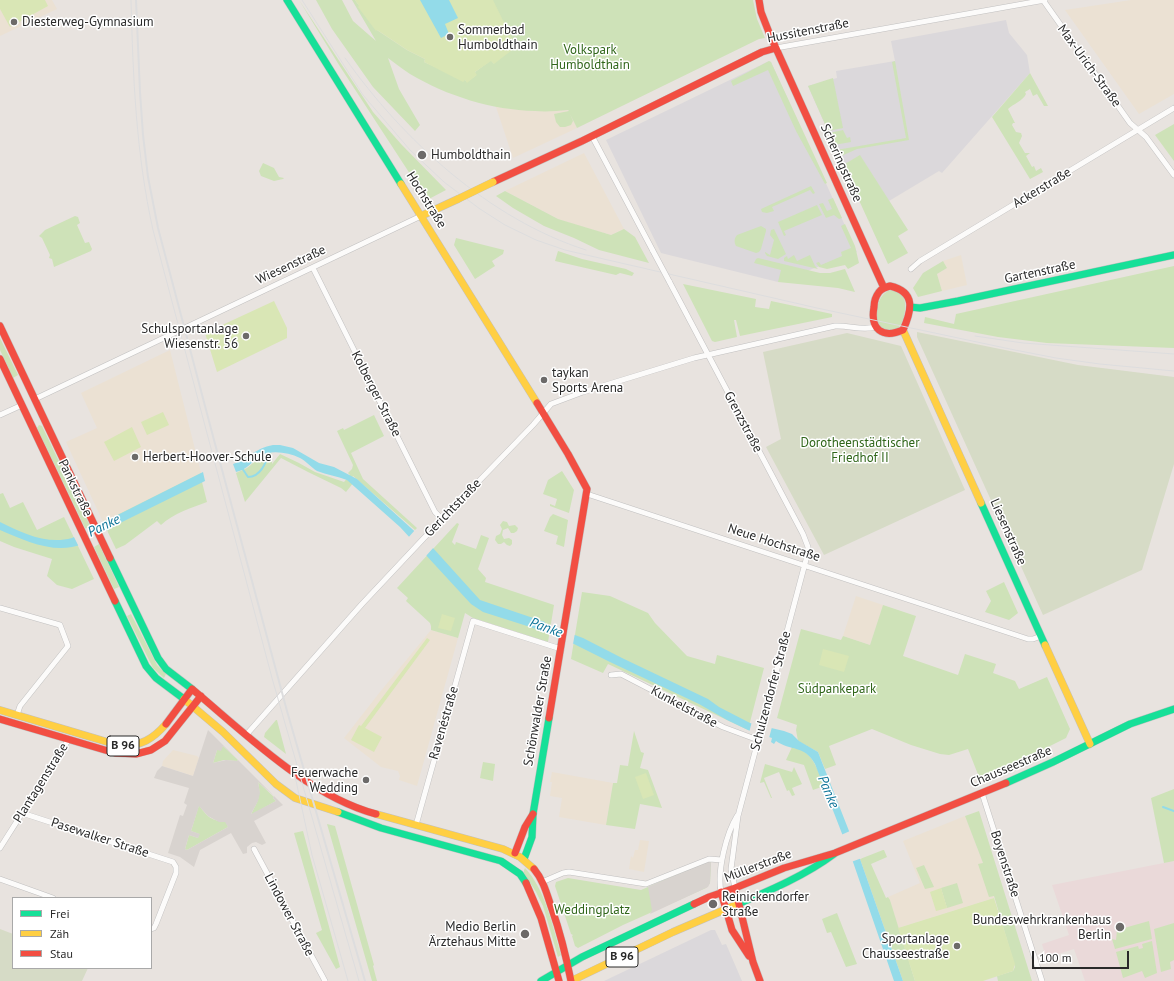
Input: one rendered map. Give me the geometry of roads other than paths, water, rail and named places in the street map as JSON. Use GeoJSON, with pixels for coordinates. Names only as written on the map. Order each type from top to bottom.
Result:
{"type":"FeatureCollection","features":[{"type":"Feature","properties":{"kind":"main road","name":"Hochstraße"},"geometry":{"type":"LineString","coordinates":[[287,0],[543,413]]}},
{"type":"Feature","properties":{"kind":"main road","name":"Scheringstraße"},"geometry":{"type":"LineString","coordinates":[[759,0],[761,12],[776,48],[884,288]]}},
{"type":"Feature","properties":{"kind":"main road","name":"Hussitenstraße"},"geometry":{"type":"LineString","coordinates":[[592,136],[756,55],[776,48]]}},
{"type":"Feature","properties":{"kind":"main road","name":"Wiesenstraße"},"geometry":{"type":"LineString","coordinates":[[421,216],[592,136]]}},
{"type":"Feature","properties":{"kind":"main road","name":"Gartenstraße"},"geometry":{"type":"LineString","coordinates":[[910,307],[920,308],[958,301],[1174,255]]}},
{"type":"Feature","properties":{"kind":"main road"},"geometry":{"type":"LineString","coordinates":[[894,287],[903,290],[910,300],[910,307],[907,322],[903,330],[890,335],[882,333],[875,327],[872,319],[875,300],[880,291],[884,288],[894,287]]}},
{"type":"Feature","properties":{"kind":"main road","name":"Pankstraße"},"geometry":{"type":"LineString","coordinates":[[0,326],[161,663],[166,669],[192,689]]}},
{"type":"Feature","properties":{"kind":"main road","name":"Liesenstraße"},"geometry":{"type":"LineString","coordinates":[[903,330],[1090,744]]}},
{"type":"Feature","properties":{"kind":"main road","name":"Pankstraße"},"geometry":{"type":"LineString","coordinates":[[0,359],[146,666],[156,678],[184,700]]}},
{"type":"Feature","properties":{"kind":"main road"},"geometry":{"type":"LineString","coordinates":[[12,385],[25,379]]}},
{"type":"Feature","properties":{"kind":"main road","name":"Wiesenstraße"},"geometry":{"type":"LineString","coordinates":[[22,405],[35,399]]}},
{"type":"Feature","properties":{"kind":"main road"},"geometry":{"type":"LineString","coordinates":[[543,413],[587,489],[587,494]]}},
{"type":"Feature","properties":{"kind":"main road"},"geometry":{"type":"LineString","coordinates":[[32,425],[44,419]]}},
{"type":"Feature","properties":{"kind":"main road","name":"Schönwalder Straße"},"geometry":{"type":"LineString","coordinates":[[524,859],[530,845],[534,827],[533,814],[587,494]]}},
{"type":"Feature","properties":{"kind":"main road"},"geometry":{"type":"LineString","coordinates":[[118,605],[130,599]]}},
{"type":"Feature","properties":{"kind":"main road"},"geometry":{"type":"LineString","coordinates":[[165,685],[173,674]]}},
{"type":"Feature","properties":{"kind":"main road"},"geometry":{"type":"LineString","coordinates":[[192,689],[283,765],[326,794],[367,812],[503,849],[524,859],[535,870],[542,882],[566,954],[571,981]]}},
{"type":"Feature","properties":{"kind":"main road","name":"B 96"},"geometry":{"type":"LineString","coordinates":[[0,710],[121,746],[142,744],[152,739],[156,735],[192,689]]}},
{"type":"Feature","properties":{"kind":"main road","name":"B 96"},"geometry":{"type":"LineString","coordinates":[[0,719],[121,754],[130,755],[147,753],[157,748],[167,740],[201,696]]}},
{"type":"Feature","properties":{"kind":"main road"},"geometry":{"type":"LineString","coordinates":[[184,700],[237,745],[276,784],[295,798],[381,828],[501,861],[520,874],[533,897],[539,913],[559,981]]}},
{"type":"Feature","properties":{"kind":"main road","name":"Chausseestraße"},"geometry":{"type":"LineString","coordinates":[[851,846],[982,793],[1053,762],[1130,724],[1174,709]]}},
{"type":"Feature","properties":{"kind":"main road"},"geometry":{"type":"LineString","coordinates":[[68,739],[71,731]]}},
{"type":"Feature","properties":{"kind":"main road"},"geometry":{"type":"LineString","coordinates":[[237,745],[246,734]]}},
{"type":"Feature","properties":{"kind":"main road","name":"Schönwalder Straße"},"geometry":{"type":"LineString","coordinates":[[514,853],[525,827],[533,814]]}},
{"type":"Feature","properties":{"kind":"main road"},"geometry":{"type":"LineString","coordinates":[[413,836],[416,825]]}},
{"type":"Feature","properties":{"kind":"main road","name":"Müllerstraße"},"geometry":{"type":"LineString","coordinates":[[541,981],[568,965],[621,938],[721,892],[784,868],[851,846]]}},
{"type":"Feature","properties":{"kind":"main road","name":"Müllerstraße"},"geometry":{"type":"LineString","coordinates":[[571,981],[673,932],[760,895],[821,863],[835,852]]}},
{"type":"Feature","properties":{"kind":"main road"},"geometry":{"type":"LineString","coordinates":[[511,868],[514,853]]}},
{"type":"Feature","properties":{"kind":"main road"},"geometry":{"type":"LineString","coordinates":[[511,868],[524,859]]}},
{"type":"Feature","properties":{"kind":"main road"},"geometry":{"type":"LineString","coordinates":[[734,888],[753,962],[760,981]]}},
{"type":"Feature","properties":{"kind":"main road"},"geometry":{"type":"LineString","coordinates":[[721,892],[732,930],[753,962]]}},
{"type":"Feature","properties":{"kind":"street","name":"Hussitenstraße"},"geometry":{"type":"LineString","coordinates":[[776,48],[1044,0]]}},
{"type":"Feature","properties":{"kind":"street","name":"Max-Urich-Straße"},"geometry":{"type":"LineString","coordinates":[[1044,0],[1130,122],[1148,139],[1174,176]]}},
{"type":"Feature","properties":{"kind":"street","name":"Ackerstraße"},"geometry":{"type":"LineString","coordinates":[[911,269],[920,261],[1174,108]]}},
{"type":"Feature","properties":{"kind":"street","name":"Grenzstraße"},"geometry":{"type":"LineString","coordinates":[[592,136],[803,534],[808,547],[804,566]]}},
{"type":"Feature","properties":{"kind":"street","name":"Wiesenstraße"},"geometry":{"type":"LineString","coordinates":[[35,399],[421,216]]}},
{"type":"Feature","properties":{"kind":"street","name":"Kolberger Straße"},"geometry":{"type":"LineString","coordinates":[[313,268],[435,512],[442,519]]}},
{"type":"Feature","properties":{"kind":"street"},"geometry":{"type":"LineString","coordinates":[[707,354],[835,326],[846,325],[868,329],[875,327]]}},
{"type":"Feature","properties":{"kind":"street","name":"Gerichtstraße"},"geometry":{"type":"LineString","coordinates":[[246,734],[424,538],[533,425],[551,404],[577,394],[707,354]]}},
{"type":"Feature","properties":{"kind":"street","name":"Wiesenstraße"},"geometry":{"type":"LineString","coordinates":[[0,415],[22,405]]}},
{"type":"Feature","properties":{"kind":"street","name":"Neue Hochstraße"},"geometry":{"type":"LineString","coordinates":[[587,494],[1028,639],[1033,640],[1041,636]]}},
{"type":"Feature","properties":{"kind":"street","name":"Schulzendorfer Straße"},"geometry":{"type":"LineString","coordinates":[[734,888],[731,869],[738,816],[804,566]]}},
{"type":"Feature","properties":{"kind":"street"},"geometry":{"type":"LineString","coordinates":[[0,608],[60,626],[68,646],[20,706],[17,715]]}},
{"type":"Feature","properties":{"kind":"street","name":"Ravenéstraße"},"geometry":{"type":"LineString","coordinates":[[416,825],[473,621],[561,649]]}},
{"type":"Feature","properties":{"kind":"street","name":"Kunkelstraße"},"geometry":{"type":"LineString","coordinates":[[611,675],[621,674],[723,727],[759,738]]}},
{"type":"Feature","properties":{"kind":"street","name":"Plantagenstraße"},"geometry":{"type":"LineString","coordinates":[[0,848],[68,739]]}},
{"type":"Feature","properties":{"kind":"street","name":"Boyenstraße"},"geometry":{"type":"LineString","coordinates":[[982,793],[1042,981]]}},
{"type":"Feature","properties":{"kind":"street","name":"Pasewalker Straße"},"geometry":{"type":"LineString","coordinates":[[22,813],[173,862],[176,867],[176,873],[152,928]]}},
{"type":"Feature","properties":{"kind":"street","name":"Schulzendorfer Straße"},"geometry":{"type":"LineString","coordinates":[[721,892],[719,880],[722,860],[732,824],[738,816]]}},
{"type":"Feature","properties":{"kind":"street","name":"Lindower Straße"},"geometry":{"type":"LineString","coordinates":[[254,849],[325,981]]}},
{"type":"Feature","properties":{"kind":"street"},"geometry":{"type":"LineString","coordinates":[[542,882],[566,872],[648,884],[709,859],[722,860]]}},
{"type":"Feature","properties":{"kind":"street"},"geometry":{"type":"LineString","coordinates":[[0,879],[50,897]]}},
{"type":"Feature","properties":{"kind":"water"},"geometry":{"type":"Polygon","coordinates":[[[420,0],[449,0],[458,18],[445,24],[449,34],[441,38],[420,0]]]}},
{"type":"Feature","properties":{"kind":"water","name":"Panke"},"geometry":{"type":"Polygon","coordinates":[[[273,445],[293,448],[319,463],[334,467],[357,479],[433,548],[480,600],[545,622],[545,624],[583,638],[708,699],[719,707],[750,723],[792,734],[799,741],[818,752],[860,859],[903,981],[894,981],[853,862],[815,764],[807,754],[776,741],[774,744],[771,742],[772,738],[750,731],[699,704],[549,633],[483,612],[471,604],[400,527],[347,480],[317,471],[300,458],[280,452],[267,453],[259,457],[245,468],[236,472],[233,464],[267,446],[273,445]]]}},
{"type":"Feature","properties":{"kind":"water","name":"Panke"},"geometry":{"type":"Polygon","coordinates":[[[203,472],[205,481],[114,526],[104,533],[80,545],[54,548],[26,541],[0,530],[0,522],[26,534],[44,539],[63,540],[72,538],[203,472]]]}},
{"type":"Feature","properties":{"kind":"waterway"},"geometry":{"type":"LineString","coordinates":[[242,468],[248,477],[260,472],[270,451]]}},
{"type":"Feature","properties":{"kind":"waterway"},"geometry":{"type":"LineString","coordinates":[[1163,807],[1174,811]]}},
{"type":"Feature","properties":{"kind":"tram line"},"geometry":{"type":"LineString","coordinates":[[131,0],[136,115],[147,201],[153,230],[272,678],[359,981]]}},
{"type":"Feature","properties":{"kind":"tram line"},"geometry":{"type":"LineString","coordinates":[[302,0],[363,95],[410,150],[444,182],[480,209],[505,225],[536,240],[565,250],[608,260],[817,308],[1010,349],[1056,358],[1100,364],[1174,371]]}},
{"type":"Feature","properties":{"kind":"tram line"},"geometry":{"type":"LineString","coordinates":[[345,58],[368,89],[393,118],[421,147],[451,173],[482,197],[516,218],[550,236],[586,250]]}},
{"type":"Feature","properties":{"kind":"tram line"},"geometry":{"type":"LineString","coordinates":[[975,336],[1023,343],[1174,354]]}},
{"type":"Feature","properties":{"kind":"tram line"},"geometry":{"type":"LineString","coordinates":[[295,776],[312,855],[348,981]]}},
{"type":"Feature","properties":{"kind":"railway"},"geometry":{"type":"LineString","coordinates":[[136,0],[143,135],[148,177],[158,228],[287,711],[365,981]]}},
{"type":"Feature","properties":{"kind":"place","name":"Diesterweg-Gymnasium"},"geometry":{"type":"Point","coordinates":[14,22]}},
{"type":"Feature","properties":{"kind":"place","name":"Sommerbad Humboldthain"},"geometry":{"type":"Point","coordinates":[450,37]}},
{"type":"Feature","properties":{"kind":"place","name":"Humboldthain"},"geometry":{"type":"Point","coordinates":[422,155]}},
{"type":"Feature","properties":{"kind":"place","name":"Schulsportanlage Wiesenstr. 56"},"geometry":{"type":"Point","coordinates":[246,336]}},
{"type":"Feature","properties":{"kind":"place","name":"taykan Sports Arena"},"geometry":{"type":"Point","coordinates":[544,380]}},
{"type":"Feature","properties":{"kind":"place","name":"Herbert-Hoover-Schule"},"geometry":{"type":"Point","coordinates":[135,457]}},
{"type":"Feature","properties":{"kind":"place","name":"Feuerwache Wedding"},"geometry":{"type":"Point","coordinates":[366,780]}},
{"type":"Feature","properties":{"kind":"place","name":"Reinickendorfer Straße"},"geometry":{"type":"Point","coordinates":[713,904]}},
{"type":"Feature","properties":{"kind":"place","name":"Bundeswehrkrankenhaus Berlin"},"geometry":{"type":"Point","coordinates":[1120,927]}},
{"type":"Feature","properties":{"kind":"place","name":"Medio Berlin Ärztehaus Mitte"},"geometry":{"type":"Point","coordinates":[525,934]}},
{"type":"Feature","properties":{"kind":"place","name":"Sportanlage Chausseestraße"},"geometry":{"type":"Point","coordinates":[957,946]}},
{"type":"Feature","properties":{"kind":"park label","name":"Volkspark Humboldthain"},"geometry":{"type":"Point","coordinates":[590,58]}},
{"type":"Feature","properties":{"kind":"park label","name":"Dorotheenstädtischer Friedhof II"},"geometry":{"type":"Point","coordinates":[860,450]}},
{"type":"Feature","properties":{"kind":"park label","name":"Südpankepark"},"geometry":{"type":"Point","coordinates":[837,689]}},
{"type":"Feature","properties":{"kind":"park label","name":"Weddingplatz"},"geometry":{"type":"Point","coordinates":[592,910]}}]}
